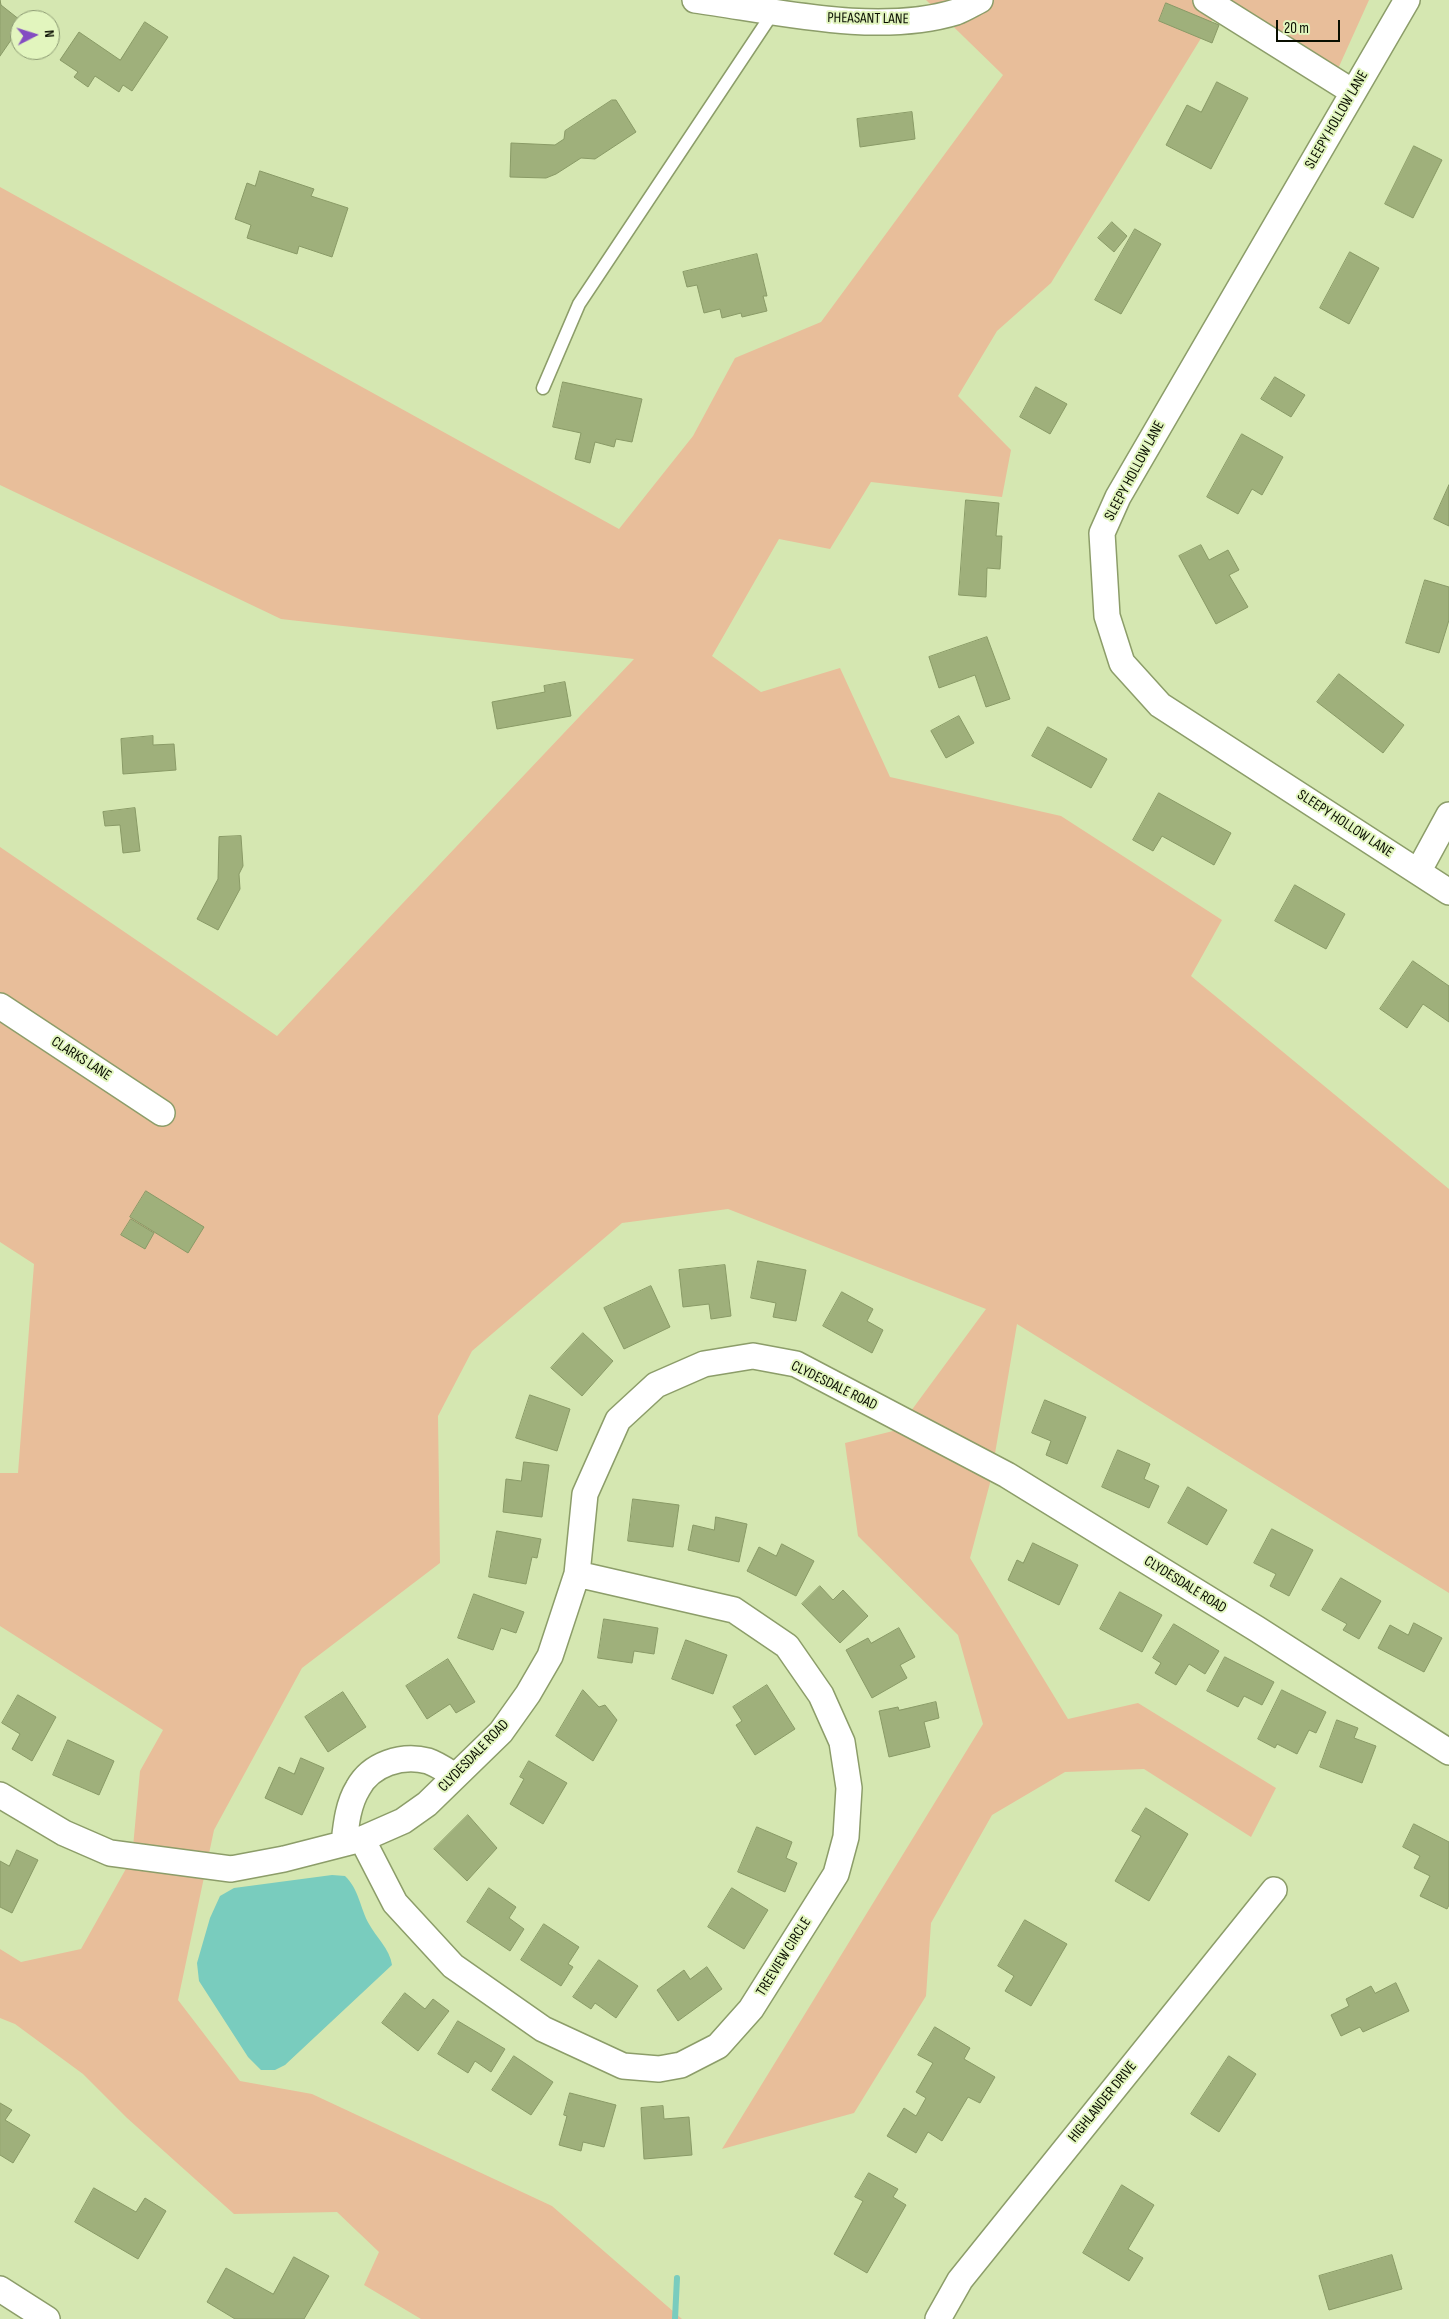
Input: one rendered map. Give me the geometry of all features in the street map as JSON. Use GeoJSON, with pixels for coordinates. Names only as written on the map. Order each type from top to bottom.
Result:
{"type":"FeatureCollection","features":[{"type":"Feature","properties":{"kind":"street","name":"PHEASANT LANE"},"geometry":{"type":"LineString","coordinates":[[695,0],[843,21],[918,20],[957,12],[980,0]]}},
{"type":"Feature","properties":{"kind":"street"},"geometry":{"type":"LineString","coordinates":[[1206,0],[1353,92]]}},
{"type":"Feature","properties":{"kind":"street","name":"SLEEPY HOLLOW LANE"},"geometry":{"type":"LineString","coordinates":[[1407,0],[1118,497],[1102,533],[1103,573],[1107,616],[1122,662],[1160,705],[1449,892]]}},
{"type":"Feature","properties":{"kind":"street"},"geometry":{"type":"LineString","coordinates":[[1418,872],[1449,815]]}},
{"type":"Feature","properties":{"kind":"street","name":"CLARKS LANE"},"geometry":{"type":"LineString","coordinates":[[0,1006],[162,1113]]}},
{"type":"Feature","properties":{"kind":"street","name":"CLYDESDALE ROAD"},"geometry":{"type":"LineString","coordinates":[[0,1795],[64,1833],[110,1853],[231,1869],[284,1859],[353,1841],[403,1821],[427,1804],[501,1732],[528,1694],[550,1656],[577,1574],[585,1494],[618,1420],[656,1385],[704,1364],[753,1356],[796,1364],[1007,1475],[1257,1629],[1449,1752]]}},
{"type":"Feature","properties":{"kind":"street","name":"TREEVIEW CIRCLE"},"geometry":{"type":"LineString","coordinates":[[353,1841],[395,1903],[453,1966],[543,2029],[623,2066],[659,2069],[681,2065],[718,2046],[751,2009],[836,1874],[846,1837],[849,1788],[842,1742],[821,1695],[787,1646],[734,1610],[577,1574]]}},
{"type":"Feature","properties":{"kind":"street"},"geometry":{"type":"LineString","coordinates":[[353,1841],[347,1815],[358,1787],[377,1768],[399,1759],[428,1761],[455,1776]]}},
{"type":"Feature","properties":{"kind":"street","name":"HIGHLANDER DRIVE"},"geometry":{"type":"LineString","coordinates":[[938,2319],[960,2280],[1274,1890]]}},
{"type":"Feature","properties":{"kind":"street"},"geometry":{"type":"LineString","coordinates":[[0,2289],[46,2319]]}},
{"type":"Feature","properties":{"kind":"lane"},"geometry":{"type":"LineString","coordinates":[[543,388],[578,304],[774,12]]}},
{"type":"Feature","properties":{"kind":"shaded area"},"geometry":{"type":"Polygon","coordinates":[[[926,0],[1369,0],[1337,71],[1222,4],[1051,283],[997,331],[958,396],[1011,450],[1002,497],[871,482],[830,549],[779,539],[712,656],[761,692],[840,668],[890,777],[1061,816],[1222,920],[1191,976],[1449,1189],[1449,1593],[1017,1324],[990,1483],[970,1558],[1068,1719],[1138,1703],[1276,1788],[1251,1837],[1144,1769],[1065,1772],[992,1815],[931,1923],[926,1996],[854,2113],[722,2149],[983,1724],[958,1635],[858,1536],[845,1443],[897,1430],[986,1309],[728,1209],[622,1223],[472,1351],[438,1416],[440,1563],[302,1668],[214,1830],[178,2000],[240,2081],[312,2094],[552,2206],[682,2319],[421,2319],[364,2285],[379,2252],[337,2212],[234,2214],[127,2118],[83,2074],[15,2024],[0,2018],[0,1949],[21,1962],[81,1949],[132,1858],[140,1771],[163,1730],[0,1626],[0,1473],[18,1473],[34,1264],[0,1242],[0,847],[277,1036],[634,659],[281,619],[0,485],[0,187],[619,529],[693,436],[735,358],[821,322],[1003,75],[926,0]]]}},
{"type":"Feature","properties":{"kind":"water"},"geometry":{"type":"Polygon","coordinates":[[[332,1875],[345,1876],[350,1881],[369,1924],[386,1948],[392,1965],[285,2065],[275,2070],[261,2070],[248,2057],[199,1981],[197,1963],[210,1918],[220,1896],[234,1888],[332,1875]]]}},
{"type":"Feature","properties":{"kind":"building"},"geometry":{"type":"Polygon","coordinates":[[[0,0],[1,5],[10,12],[10,42],[0,56],[0,0]]]}},
{"type":"Feature","properties":{"kind":"building"},"geometry":{"type":"Polygon","coordinates":[[[1166,3],[1219,25],[1212,43],[1159,21],[1166,3]]]}},
{"type":"Feature","properties":{"kind":"building"},"geometry":{"type":"Polygon","coordinates":[[[145,22],[168,37],[132,91],[123,85],[119,92],[95,76],[88,87],[74,77],[78,72],[60,60],[79,32],[120,60],[145,22]]]}},
{"type":"Feature","properties":{"kind":"building"},"geometry":{"type":"Polygon","coordinates":[[[1217,82],[1248,98],[1211,169],[1166,145],[1187,105],[1201,112],[1217,82]]]}},
{"type":"Feature","properties":{"kind":"building"},"geometry":{"type":"Polygon","coordinates":[[[612,100],[616,100],[636,132],[595,159],[581,158],[546,178],[510,177],[511,143],[555,145],[564,139],[565,131],[612,100]]]}},
{"type":"Feature","properties":{"kind":"building"},"geometry":{"type":"Polygon","coordinates":[[[912,112],[915,139],[860,147],[857,119],[912,112]]]}},
{"type":"Feature","properties":{"kind":"building"},"geometry":{"type":"Polygon","coordinates":[[[1414,146],[1442,160],[1413,218],[1385,204],[1414,146]]]}},
{"type":"Feature","properties":{"kind":"building"},"geometry":{"type":"Polygon","coordinates":[[[260,171],[314,189],[311,196],[348,208],[332,257],[299,246],[297,254],[247,238],[251,225],[235,219],[247,183],[255,186],[260,171]]]}},
{"type":"Feature","properties":{"kind":"building"},"geometry":{"type":"Polygon","coordinates":[[[1112,222],[1127,236],[1114,252],[1098,238],[1112,222]]]}},
{"type":"Feature","properties":{"kind":"building"},"geometry":{"type":"Polygon","coordinates":[[[1135,229],[1161,244],[1121,314],[1095,300],[1135,229]]]}},
{"type":"Feature","properties":{"kind":"building"},"geometry":{"type":"Polygon","coordinates":[[[1350,252],[1379,268],[1349,324],[1320,308],[1350,252]]]}},
{"type":"Feature","properties":{"kind":"building"},"geometry":{"type":"Polygon","coordinates":[[[757,254],[767,296],[763,296],[767,311],[742,317],[741,313],[722,318],[720,309],[704,313],[697,285],[687,287],[683,272],[757,254]]]}},
{"type":"Feature","properties":{"kind":"building"},"geometry":{"type":"Polygon","coordinates":[[[1275,377],[1305,395],[1291,417],[1261,399],[1275,377]]]}},
{"type":"Feature","properties":{"kind":"building"},"geometry":{"type":"Polygon","coordinates":[[[563,382],[642,399],[632,442],[616,439],[614,447],[595,442],[590,463],[575,459],[581,433],[553,427],[563,382]]]}},
{"type":"Feature","properties":{"kind":"building"},"geometry":{"type":"Polygon","coordinates":[[[1036,387],[1067,404],[1050,434],[1020,417],[1036,387]]]}},
{"type":"Feature","properties":{"kind":"building"},"geometry":{"type":"Polygon","coordinates":[[[1242,434],[1283,457],[1262,495],[1252,489],[1238,514],[1207,497],[1242,434]]]}},
{"type":"Feature","properties":{"kind":"building"},"geometry":{"type":"Polygon","coordinates":[[[1449,485],[1449,526],[1434,519],[1449,485]]]}},
{"type":"Feature","properties":{"kind":"building"},"geometry":{"type":"Polygon","coordinates":[[[966,500],[999,503],[996,536],[1002,536],[1000,569],[987,568],[986,597],[959,595],[966,500]]]}},
{"type":"Feature","properties":{"kind":"building"},"geometry":{"type":"Polygon","coordinates":[[[1201,545],[1209,560],[1228,550],[1239,570],[1229,575],[1248,607],[1216,624],[1179,556],[1201,545]]]}},
{"type":"Feature","properties":{"kind":"building"},"geometry":{"type":"Polygon","coordinates":[[[1425,580],[1449,587],[1449,620],[1439,653],[1406,643],[1425,580]]]}},
{"type":"Feature","properties":{"kind":"building"},"geometry":{"type":"Polygon","coordinates":[[[987,637],[1010,699],[986,707],[975,675],[939,688],[929,657],[987,637]]]}},
{"type":"Feature","properties":{"kind":"building"},"geometry":{"type":"Polygon","coordinates":[[[1339,674],[1404,725],[1383,753],[1317,702],[1339,674]]]}},
{"type":"Feature","properties":{"kind":"building"},"geometry":{"type":"Polygon","coordinates":[[[565,682],[571,716],[497,729],[492,702],[545,692],[544,686],[565,682]]]}},
{"type":"Feature","properties":{"kind":"building"},"geometry":{"type":"Polygon","coordinates":[[[959,716],[974,743],[946,758],[931,731],[959,716]]]}},
{"type":"Feature","properties":{"kind":"building"},"geometry":{"type":"Polygon","coordinates":[[[1048,727],[1107,759],[1091,788],[1032,756],[1048,727]]]}},
{"type":"Feature","properties":{"kind":"building"},"geometry":{"type":"Polygon","coordinates":[[[153,736],[153,745],[174,744],[176,770],[123,774],[121,739],[153,736]]]}},
{"type":"Feature","properties":{"kind":"building"},"geometry":{"type":"Polygon","coordinates":[[[1159,793],[1231,833],[1214,865],[1162,836],[1153,851],[1133,840],[1159,793]]]}},
{"type":"Feature","properties":{"kind":"building"},"geometry":{"type":"Polygon","coordinates":[[[135,808],[140,851],[123,853],[120,825],[105,826],[103,812],[135,808]]]}},
{"type":"Feature","properties":{"kind":"building"},"geometry":{"type":"Polygon","coordinates":[[[241,836],[243,866],[239,874],[240,889],[218,930],[197,919],[218,879],[219,837],[241,836]]]}},
{"type":"Feature","properties":{"kind":"building"},"geometry":{"type":"Polygon","coordinates":[[[1295,885],[1345,914],[1326,949],[1275,921],[1295,885]]]}},
{"type":"Feature","properties":{"kind":"building"},"geometry":{"type":"Polygon","coordinates":[[[1413,961],[1449,986],[1449,1022],[1423,1004],[1407,1028],[1380,1009],[1413,961]]]}},
{"type":"Feature","properties":{"kind":"building"},"geometry":{"type":"Polygon","coordinates":[[[146,1191],[204,1227],[188,1253],[130,1217],[146,1191]]]}},
{"type":"Feature","properties":{"kind":"building"},"geometry":{"type":"Polygon","coordinates":[[[131,1219],[154,1233],[145,1249],[121,1235],[131,1219]]]}},
{"type":"Feature","properties":{"kind":"building"},"geometry":{"type":"Polygon","coordinates":[[[758,1261],[806,1270],[796,1321],[773,1317],[776,1303],[751,1298],[758,1261]]]}},
{"type":"Feature","properties":{"kind":"building"},"geometry":{"type":"Polygon","coordinates":[[[725,1265],[731,1316],[711,1319],[709,1304],[683,1307],[679,1270],[725,1265]]]}},
{"type":"Feature","properties":{"kind":"building"},"geometry":{"type":"Polygon","coordinates":[[[651,1286],[670,1327],[624,1349],[604,1308],[651,1286]]]}},
{"type":"Feature","properties":{"kind":"building"},"geometry":{"type":"Polygon","coordinates":[[[842,1292],[873,1309],[867,1321],[883,1330],[872,1353],[823,1326],[842,1292]]]}},
{"type":"Feature","properties":{"kind":"building"},"geometry":{"type":"Polygon","coordinates":[[[583,1333],[613,1361],[582,1396],[551,1368],[583,1333]]]}},
{"type":"Feature","properties":{"kind":"building"},"geometry":{"type":"Polygon","coordinates":[[[530,1395],[570,1409],[557,1451],[516,1438],[530,1395]]]}},
{"type":"Feature","properties":{"kind":"building"},"geometry":{"type":"Polygon","coordinates":[[[1045,1400],[1086,1417],[1067,1464],[1046,1455],[1051,1441],[1032,1433],[1045,1400]]]}},
{"type":"Feature","properties":{"kind":"building"},"geometry":{"type":"Polygon","coordinates":[[[1118,1450],[1150,1464],[1144,1479],[1159,1486],[1149,1508],[1102,1487],[1118,1450]]]}},
{"type":"Feature","properties":{"kind":"building"},"geometry":{"type":"Polygon","coordinates":[[[524,1462],[549,1465],[542,1517],[503,1512],[506,1479],[521,1481],[524,1462]]]}},
{"type":"Feature","properties":{"kind":"building"},"geometry":{"type":"Polygon","coordinates":[[[1188,1487],[1227,1510],[1207,1545],[1168,1523],[1188,1487]]]}},
{"type":"Feature","properties":{"kind":"building"},"geometry":{"type":"Polygon","coordinates":[[[633,1499],[679,1505],[673,1547],[628,1541],[633,1499]]]}},
{"type":"Feature","properties":{"kind":"building"},"geometry":{"type":"Polygon","coordinates":[[[716,1517],[747,1524],[739,1562],[688,1550],[693,1525],[714,1530],[716,1517]]]}},
{"type":"Feature","properties":{"kind":"building"},"geometry":{"type":"Polygon","coordinates":[[[1272,1529],[1313,1550],[1289,1596],[1270,1586],[1276,1574],[1254,1563],[1272,1529]]]}},
{"type":"Feature","properties":{"kind":"building"},"geometry":{"type":"Polygon","coordinates":[[[497,1531],[541,1539],[537,1558],[532,1557],[526,1584],[489,1577],[497,1531]]]}},
{"type":"Feature","properties":{"kind":"building"},"geometry":{"type":"Polygon","coordinates":[[[1033,1543],[1078,1565],[1059,1605],[1008,1580],[1017,1560],[1023,1563],[1033,1543]]]}},
{"type":"Feature","properties":{"kind":"building"},"geometry":{"type":"Polygon","coordinates":[[[782,1544],[814,1561],[796,1596],[747,1571],[759,1547],[776,1556],[782,1544]]]}},
{"type":"Feature","properties":{"kind":"building"},"geometry":{"type":"Polygon","coordinates":[[[1341,1578],[1381,1601],[1359,1639],[1343,1630],[1347,1624],[1322,1610],[1341,1578]]]}},
{"type":"Feature","properties":{"kind":"building"},"geometry":{"type":"Polygon","coordinates":[[[820,1586],[833,1600],[843,1590],[868,1616],[840,1643],[802,1604],[820,1586]]]}},
{"type":"Feature","properties":{"kind":"building"},"geometry":{"type":"Polygon","coordinates":[[[1120,1592],[1162,1615],[1142,1652],[1100,1629],[1120,1592]]]}},
{"type":"Feature","properties":{"kind":"building"},"geometry":{"type":"Polygon","coordinates":[[[474,1594],[524,1612],[516,1633],[501,1628],[493,1650],[458,1638],[474,1594]]]}},
{"type":"Feature","properties":{"kind":"building"},"geometry":{"type":"Polygon","coordinates":[[[604,1619],[658,1628],[654,1654],[634,1651],[632,1663],[598,1658],[604,1619]]]}},
{"type":"Feature","properties":{"kind":"building"},"geometry":{"type":"Polygon","coordinates":[[[1414,1623],[1442,1638],[1424,1672],[1378,1648],[1390,1625],[1408,1635],[1414,1623]]]}},
{"type":"Feature","properties":{"kind":"building"},"geometry":{"type":"Polygon","coordinates":[[[1174,1624],[1219,1651],[1205,1674],[1189,1664],[1176,1685],[1155,1673],[1161,1663],[1153,1658],[1174,1624]]]}},
{"type":"Feature","properties":{"kind":"building"},"geometry":{"type":"Polygon","coordinates":[[[899,1628],[915,1657],[900,1665],[907,1678],[872,1698],[846,1650],[868,1638],[871,1643],[899,1628]]]}},
{"type":"Feature","properties":{"kind":"building"},"geometry":{"type":"Polygon","coordinates":[[[686,1640],[727,1655],[713,1694],[672,1679],[686,1640]]]}},
{"type":"Feature","properties":{"kind":"building"},"geometry":{"type":"Polygon","coordinates":[[[1225,1657],[1274,1682],[1262,1705],[1244,1696],[1238,1707],[1207,1691],[1225,1657]]]}},
{"type":"Feature","properties":{"kind":"building"},"geometry":{"type":"Polygon","coordinates":[[[448,1659],[475,1702],[456,1713],[450,1704],[427,1719],[406,1686],[448,1659]]]}},
{"type":"Feature","properties":{"kind":"building"},"geometry":{"type":"Polygon","coordinates":[[[767,1685],[795,1729],[755,1755],[736,1725],[742,1721],[733,1707],[767,1685]]]}},
{"type":"Feature","properties":{"kind":"building"},"geometry":{"type":"Polygon","coordinates":[[[583,1690],[599,1707],[605,1705],[617,1720],[593,1761],[556,1736],[583,1690]]]}},
{"type":"Feature","properties":{"kind":"building"},"geometry":{"type":"Polygon","coordinates":[[[1282,1690],[1326,1712],[1316,1733],[1309,1730],[1297,1754],[1277,1744],[1275,1748],[1258,1739],[1282,1690]]]}},
{"type":"Feature","properties":{"kind":"building"},"geometry":{"type":"Polygon","coordinates":[[[343,1692],[366,1727],[328,1752],[305,1717],[343,1692]]]}},
{"type":"Feature","properties":{"kind":"building"},"geometry":{"type":"Polygon","coordinates":[[[18,1695],[56,1717],[32,1761],[12,1749],[20,1734],[2,1723],[18,1695]]]}},
{"type":"Feature","properties":{"kind":"building"},"geometry":{"type":"Polygon","coordinates":[[[936,1702],[939,1718],[924,1722],[930,1747],[889,1757],[879,1711],[898,1707],[899,1710],[936,1702]]]}},
{"type":"Feature","properties":{"kind":"building"},"geometry":{"type":"Polygon","coordinates":[[[1337,1720],[1358,1728],[1354,1738],[1376,1746],[1362,1783],[1320,1767],[1337,1720]]]}},
{"type":"Feature","properties":{"kind":"building"},"geometry":{"type":"Polygon","coordinates":[[[68,1740],[114,1761],[99,1795],[53,1775],[68,1740]]]}},
{"type":"Feature","properties":{"kind":"building"},"geometry":{"type":"Polygon","coordinates":[[[301,1758],[324,1768],[302,1815],[265,1798],[279,1767],[294,1774],[301,1758]]]}},
{"type":"Feature","properties":{"kind":"building"},"geometry":{"type":"Polygon","coordinates":[[[529,1761],[567,1783],[543,1824],[510,1804],[524,1779],[520,1777],[529,1761]]]}},
{"type":"Feature","properties":{"kind":"building"},"geometry":{"type":"Polygon","coordinates":[[[1146,1808],[1188,1834],[1149,1901],[1115,1881],[1141,1836],[1132,1831],[1146,1808]]]}},
{"type":"Feature","properties":{"kind":"building"},"geometry":{"type":"Polygon","coordinates":[[[468,1815],[497,1848],[467,1881],[434,1849],[468,1815]]]}},
{"type":"Feature","properties":{"kind":"building"},"geometry":{"type":"Polygon","coordinates":[[[1414,1824],[1449,1842],[1449,1905],[1447,1909],[1420,1896],[1430,1876],[1414,1868],[1420,1856],[1403,1847],[1414,1824]]]}},
{"type":"Feature","properties":{"kind":"building"},"geometry":{"type":"Polygon","coordinates":[[[757,1827],[792,1842],[786,1858],[797,1863],[785,1892],[738,1872],[757,1827]]]}},
{"type":"Feature","properties":{"kind":"building"},"geometry":{"type":"Polygon","coordinates":[[[17,1850],[38,1860],[12,1913],[0,1907],[0,1861],[9,1866],[17,1850]]]}},
{"type":"Feature","properties":{"kind":"building"},"geometry":{"type":"Polygon","coordinates":[[[489,1888],[516,1907],[509,1918],[524,1929],[510,1951],[467,1922],[489,1888]]]}},
{"type":"Feature","properties":{"kind":"building"},"geometry":{"type":"Polygon","coordinates":[[[732,1888],[768,1910],[744,1949],[708,1927],[732,1888]]]}},
{"type":"Feature","properties":{"kind":"building"},"geometry":{"type":"Polygon","coordinates":[[[1025,1920],[1067,1944],[1031,2006],[1005,1991],[1014,1976],[998,1966],[1025,1920]]]}},
{"type":"Feature","properties":{"kind":"building"},"geometry":{"type":"Polygon","coordinates":[[[544,1924],[579,1947],[568,1964],[573,1967],[561,1986],[521,1960],[544,1924]]]}},
{"type":"Feature","properties":{"kind":"building"},"geometry":{"type":"Polygon","coordinates":[[[599,1960],[638,1986],[616,2018],[595,2003],[591,2009],[573,1997],[599,1960]]]}},
{"type":"Feature","properties":{"kind":"building"},"geometry":{"type":"Polygon","coordinates":[[[707,1967],[722,1989],[678,2021],[657,1990],[684,1970],[690,1979],[707,1967]]]}},
{"type":"Feature","properties":{"kind":"building"},"geometry":{"type":"Polygon","coordinates":[[[1396,1983],[1409,2011],[1363,2032],[1360,2027],[1341,2036],[1331,2015],[1349,2006],[1346,1999],[1371,1986],[1375,1993],[1396,1983]]]}},
{"type":"Feature","properties":{"kind":"building"},"geometry":{"type":"Polygon","coordinates":[[[405,1993],[425,2009],[433,1999],[449,2011],[418,2051],[382,2023],[405,1993]]]}},
{"type":"Feature","properties":{"kind":"building"},"geometry":{"type":"Polygon","coordinates":[[[458,2021],[505,2049],[491,2072],[475,2061],[468,2073],[438,2054],[458,2021]]]}},
{"type":"Feature","properties":{"kind":"building"},"geometry":{"type":"Polygon","coordinates":[[[935,2027],[970,2048],[964,2059],[995,2077],[980,2103],[968,2097],[942,2141],[928,2132],[916,2153],[887,2136],[904,2108],[916,2116],[926,2098],[916,2092],[933,2063],[918,2055],[935,2027]]]}},
{"type":"Feature","properties":{"kind":"building"},"geometry":{"type":"Polygon","coordinates":[[[514,2056],[553,2082],[531,2115],[492,2090],[514,2056]]]}},
{"type":"Feature","properties":{"kind":"building"},"geometry":{"type":"Polygon","coordinates":[[[1229,2056],[1256,2074],[1219,2132],[1191,2114],[1229,2056]]]}},
{"type":"Feature","properties":{"kind":"building"},"geometry":{"type":"Polygon","coordinates":[[[570,2093],[616,2105],[604,2147],[583,2142],[581,2151],[559,2145],[567,2116],[564,2115],[570,2093]]]}},
{"type":"Feature","properties":{"kind":"building"},"geometry":{"type":"Polygon","coordinates":[[[0,2103],[12,2110],[5,2120],[30,2135],[13,2163],[0,2155],[0,2103]]]}},
{"type":"Feature","properties":{"kind":"building"},"geometry":{"type":"Polygon","coordinates":[[[663,2106],[664,2119],[689,2117],[692,2155],[644,2159],[641,2108],[663,2106]]]}},
{"type":"Feature","properties":{"kind":"building"},"geometry":{"type":"Polygon","coordinates":[[[869,2173],[898,2189],[893,2197],[906,2205],[867,2273],[834,2254],[863,2201],[855,2197],[869,2173]]]}},
{"type":"Feature","properties":{"kind":"building"},"geometry":{"type":"Polygon","coordinates":[[[1122,2185],[1154,2205],[1128,2249],[1143,2258],[1129,2281],[1083,2253],[1122,2185]]]}},
{"type":"Feature","properties":{"kind":"building"},"geometry":{"type":"Polygon","coordinates":[[[94,2188],[136,2212],[145,2198],[166,2211],[138,2259],[75,2222],[94,2188]]]}},
{"type":"Feature","properties":{"kind":"building"},"geometry":{"type":"Polygon","coordinates":[[[1392,2255],[1402,2289],[1329,2310],[1319,2276],[1392,2255]]]}},
{"type":"Feature","properties":{"kind":"building"},"geometry":{"type":"Polygon","coordinates":[[[294,2257],[329,2276],[304,2319],[235,2319],[207,2302],[226,2268],[273,2294],[294,2257]]]}},
{"type":"Feature","properties":{"kind":"waterway"},"geometry":{"type":"LineString","coordinates":[[675,2319],[677,2278]]}}]}
